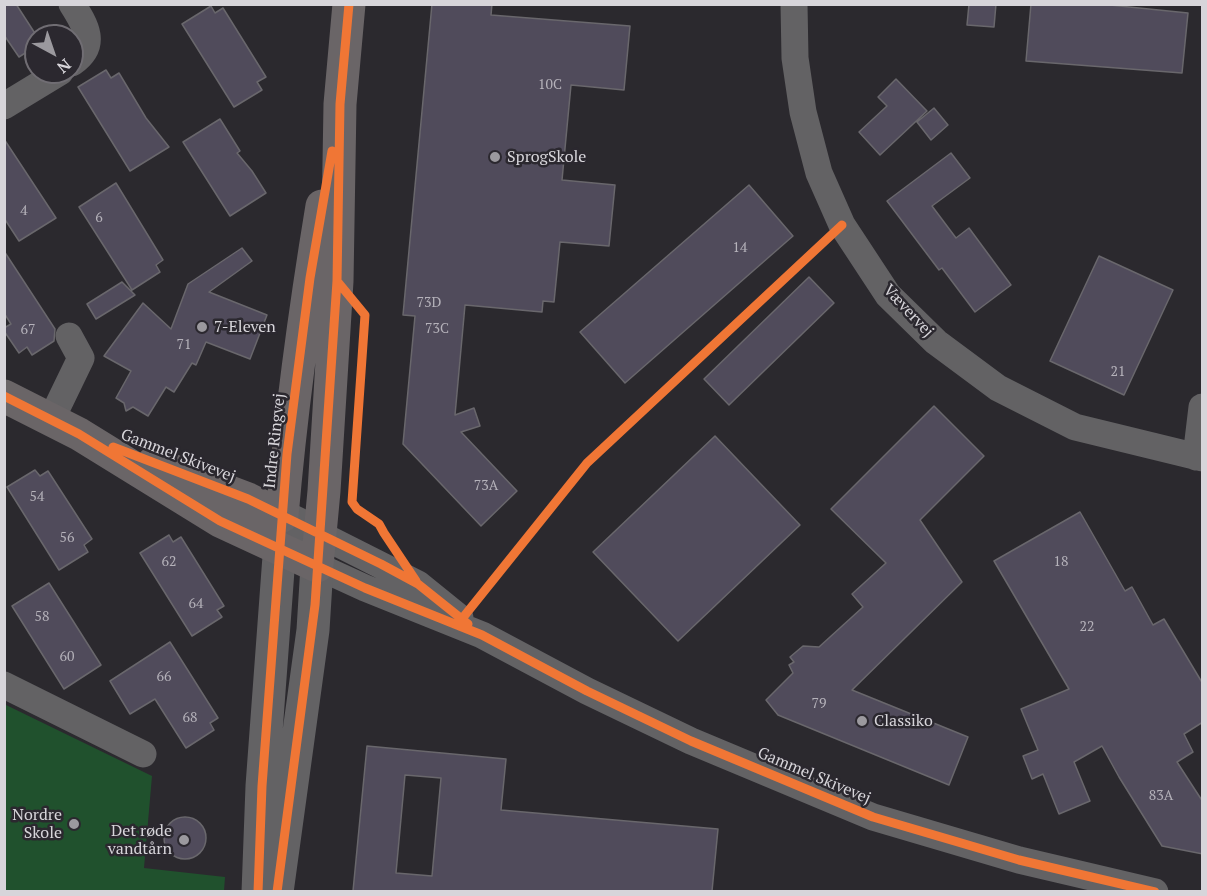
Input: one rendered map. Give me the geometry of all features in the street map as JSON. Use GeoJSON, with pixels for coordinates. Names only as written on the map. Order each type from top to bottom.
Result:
{"type":"FeatureCollection","features":[{"type":"Feature","properties":{"kind":"main road","name":"Indre Ringvej"},"geometry":{"type":"LineString","coordinates":[[317,566],[337,281],[340,104],[349,4]]}},
{"type":"Feature","properties":{"kind":"main road","name":"Indre Ringvej"},"geometry":{"type":"LineString","coordinates":[[282,516],[287,454],[310,278],[340,104]]}},
{"type":"Feature","properties":{"kind":"main road","name":"Gammel Skivevej"},"geometry":{"type":"LineString","coordinates":[[4,396],[65,427],[220,521],[317,566]]}},
{"type":"Feature","properties":{"kind":"main road","name":"Gammel Skivevej"},"geometry":{"type":"LineString","coordinates":[[65,427],[248,499],[282,516]]}},
{"type":"Feature","properties":{"kind":"street"},"geometry":{"type":"LineString","coordinates":[[72,4],[86,27],[84,36]]}},
{"type":"Feature","properties":{"kind":"street","name":"Vævervej"},"geometry":{"type":"LineString","coordinates":[[794,4],[795,58],[802,112],[819,172],[842,225],[888,295],[936,342],[998,388],[1075,427],[1199,458]]}},
{"type":"Feature","properties":{"kind":"street"},"geometry":{"type":"LineString","coordinates":[[4,106],[40,84]]}},
{"type":"Feature","properties":{"kind":"street"},"geometry":{"type":"LineString","coordinates":[[65,427],[81,358],[69,336]]}},
{"type":"Feature","properties":{"kind":"street"},"geometry":{"type":"LineString","coordinates":[[1199,458],[1203,407]]}},
{"type":"Feature","properties":{"kind":"street","name":"Gammel Skivevej"},"geometry":{"type":"LineString","coordinates":[[282,516],[418,584],[482,635]]}},
{"type":"Feature","properties":{"kind":"street","name":"Indre Ringvej"},"geometry":{"type":"LineString","coordinates":[[258,891],[262,786],[282,516]]}},
{"type":"Feature","properties":{"kind":"street","name":"Gammel Skivevej"},"geometry":{"type":"LineString","coordinates":[[317,566],[482,635],[587,691],[691,741],[873,817],[1019,860],[1155,891]]}},
{"type":"Feature","properties":{"kind":"street","name":"Indre Ringvej"},"geometry":{"type":"LineString","coordinates":[[277,891],[313,630],[317,566]]}},
{"type":"Feature","properties":{"kind":"street"},"geometry":{"type":"LineString","coordinates":[[4,685],[143,754]]}},
{"type":"Feature","properties":{"kind":"green space","name":"Nordre Skole"},"geometry":{"type":"Polygon","coordinates":[[[4,704],[152,776],[144,868],[225,877],[224,891],[5,891],[4,704]]]}},
{"type":"Feature","properties":{"kind":"building"},"geometry":{"type":"Polygon","coordinates":[[[4,4],[16,4],[29,24],[24,24],[24,54],[19,57],[4,35],[4,4]]]}},
{"type":"Feature","properties":{"kind":"building"},"geometry":{"type":"Polygon","coordinates":[[[432,4],[492,4],[491,15],[630,26],[624,90],[571,85],[562,180],[615,185],[609,246],[560,242],[554,302],[543,301],[542,312],[465,305],[455,415],[474,408],[480,426],[461,432],[517,491],[481,526],[403,444],[415,316],[403,315],[432,4]]]}},
{"type":"Feature","properties":{"kind":"building"},"geometry":{"type":"Polygon","coordinates":[[[969,4],[996,4],[994,27],[967,25],[969,4]]]}},
{"type":"Feature","properties":{"kind":"building"},"geometry":{"type":"Polygon","coordinates":[[[1031,4],[1100,4],[1188,13],[1182,73],[1026,61],[1031,4]]]}},
{"type":"Feature","properties":{"kind":"building"},"geometry":{"type":"Polygon","coordinates":[[[211,6],[215,13],[223,8],[266,77],[257,82],[262,90],[234,107],[182,24],[211,6]]]}},
{"type":"Feature","properties":{"kind":"building"},"geometry":{"type":"Polygon","coordinates":[[[106,70],[111,78],[119,73],[146,118],[169,147],[130,171],[78,87],[106,70]]]}},
{"type":"Feature","properties":{"kind":"building"},"geometry":{"type":"Polygon","coordinates":[[[896,79],[927,111],[880,155],[859,132],[887,106],[878,97],[896,79]]]}},
{"type":"Feature","properties":{"kind":"building"},"geometry":{"type":"Polygon","coordinates":[[[934,108],[948,125],[931,140],[917,122],[934,108]]]}},
{"type":"Feature","properties":{"kind":"building"},"geometry":{"type":"Polygon","coordinates":[[[220,119],[240,151],[237,153],[266,193],[230,216],[183,142],[220,119]]]}},
{"type":"Feature","properties":{"kind":"building"},"geometry":{"type":"Polygon","coordinates":[[[4,139],[56,218],[19,241],[4,218],[4,139]]]}},
{"type":"Feature","properties":{"kind":"building"},"geometry":{"type":"Polygon","coordinates":[[[951,153],[970,178],[932,206],[956,238],[969,228],[1011,285],[975,312],[942,268],[939,270],[887,201],[951,153]]]}},
{"type":"Feature","properties":{"kind":"building"},"geometry":{"type":"Polygon","coordinates":[[[116,183],[163,260],[156,265],[160,272],[132,290],[79,207],[116,183]]]}},
{"type":"Feature","properties":{"kind":"building"},"geometry":{"type":"Polygon","coordinates":[[[749,185],[793,236],[625,383],[580,332],[749,185]]]}},
{"type":"Feature","properties":{"kind":"building"},"geometry":{"type":"Polygon","coordinates":[[[242,248],[252,261],[209,292],[267,315],[250,359],[206,342],[196,365],[192,363],[174,392],[166,387],[148,416],[133,407],[126,411],[124,403],[116,398],[131,371],[104,356],[143,303],[171,329],[188,284],[242,248]]]}},
{"type":"Feature","properties":{"kind":"building"},"geometry":{"type":"Polygon","coordinates":[[[4,251],[55,329],[54,341],[32,355],[27,347],[19,353],[4,331],[4,328],[11,324],[4,313],[4,251]]]}},
{"type":"Feature","properties":{"kind":"building"},"geometry":{"type":"Polygon","coordinates":[[[1099,256],[1173,290],[1124,395],[1050,361],[1099,256]]]}},
{"type":"Feature","properties":{"kind":"building"},"geometry":{"type":"Polygon","coordinates":[[[809,277],[834,303],[729,405],[704,379],[809,277]]]}},
{"type":"Feature","properties":{"kind":"building"},"geometry":{"type":"Polygon","coordinates":[[[122,282],[135,295],[96,319],[87,304],[122,282]]]}},
{"type":"Feature","properties":{"kind":"building"},"geometry":{"type":"Polygon","coordinates":[[[934,406],[984,456],[920,520],[962,582],[852,690],[968,737],[949,785],[778,715],[766,700],[793,673],[789,665],[794,662],[790,657],[803,646],[819,647],[863,607],[852,594],[886,563],[831,509],[934,406]]]}},
{"type":"Feature","properties":{"kind":"building"},"geometry":{"type":"Polygon","coordinates":[[[715,436],[800,525],[678,641],[593,552],[715,436]]]}},
{"type":"Feature","properties":{"kind":"building"},"geometry":{"type":"Polygon","coordinates":[[[35,470],[40,476],[48,471],[92,539],[84,545],[88,552],[59,570],[7,487],[35,470]]]}},
{"type":"Feature","properties":{"kind":"building"},"geometry":{"type":"Polygon","coordinates":[[[1080,512],[1125,591],[1132,587],[1153,625],[1164,619],[1203,684],[1203,722],[1184,734],[1193,752],[1177,762],[1203,802],[1203,854],[1162,846],[1102,746],[1074,762],[1090,801],[1059,814],[1043,774],[1032,779],[1023,756],[1038,750],[1021,709],[1069,689],[994,561],[1080,512]]]}},
{"type":"Feature","properties":{"kind":"building"},"geometry":{"type":"Polygon","coordinates":[[[169,535],[173,542],[181,537],[224,606],[217,610],[222,617],[192,636],[140,553],[169,535]]]}},
{"type":"Feature","properties":{"kind":"building"},"geometry":{"type":"Polygon","coordinates":[[[49,583],[101,665],[64,689],[12,606],[49,583]]]}},
{"type":"Feature","properties":{"kind":"building"},"geometry":{"type":"Polygon","coordinates":[[[170,642],[218,718],[210,723],[214,730],[186,748],[155,699],[130,714],[110,681],[170,642]]]}},
{"type":"Feature","properties":{"kind":"building"},"geometry":{"type":"Polygon","coordinates":[[[367,746],[506,759],[501,810],[718,829],[712,891],[353,891],[367,746]],[[405,775],[396,873],[432,876],[441,778],[405,775]]]}},
{"type":"Feature","properties":{"kind":"building","name":"Det røde vandtårn"},"geometry":{"type":"Polygon","coordinates":[[[185,817],[200,823],[206,838],[200,853],[185,859],[170,853],[164,838],[170,823],[185,817]]]}},
{"type":"Feature","properties":{"kind":"cycle path"},"geometry":{"type":"LineString","coordinates":[[277,892],[315,605],[337,281],[340,104],[349,4]]}},
{"type":"Feature","properties":{"kind":"cycle path"},"geometry":{"type":"LineString","coordinates":[[258,892],[262,786],[287,454],[310,278],[332,151]]}},
{"type":"Feature","properties":{"kind":"cycle path"},"geometry":{"type":"LineString","coordinates":[[457,625],[587,463],[842,225]]}},
{"type":"Feature","properties":{"kind":"cycle path"},"geometry":{"type":"LineString","coordinates":[[337,281],[365,315],[352,502],[357,509],[379,524],[416,581]]}},
{"type":"Feature","properties":{"kind":"cycle path"},"geometry":{"type":"LineString","coordinates":[[4,396],[79,434],[220,521],[365,588],[482,635],[587,691],[691,741],[873,817],[1019,860],[1155,892]]}},
{"type":"Feature","properties":{"kind":"cycle path"},"geometry":{"type":"LineString","coordinates":[[113,447],[248,499],[381,564],[418,584],[468,624]]}},
{"type":"Feature","properties":{"kind":"place","name":"SprogSkole"},"geometry":{"type":"Point","coordinates":[495,157]}},
{"type":"Feature","properties":{"kind":"place","name":"7-Eleven"},"geometry":{"type":"Point","coordinates":[202,327]}},
{"type":"Feature","properties":{"kind":"place","name":"Classiko"},"geometry":{"type":"Point","coordinates":[862,721]}},
{"type":"Feature","properties":{"kind":"place","name":"Nordre Skole"},"geometry":{"type":"Point","coordinates":[74,824]}},
{"type":"Feature","properties":{"kind":"place","name":"Det røde vandtårn"},"geometry":{"type":"Point","coordinates":[184,840]}}]}
